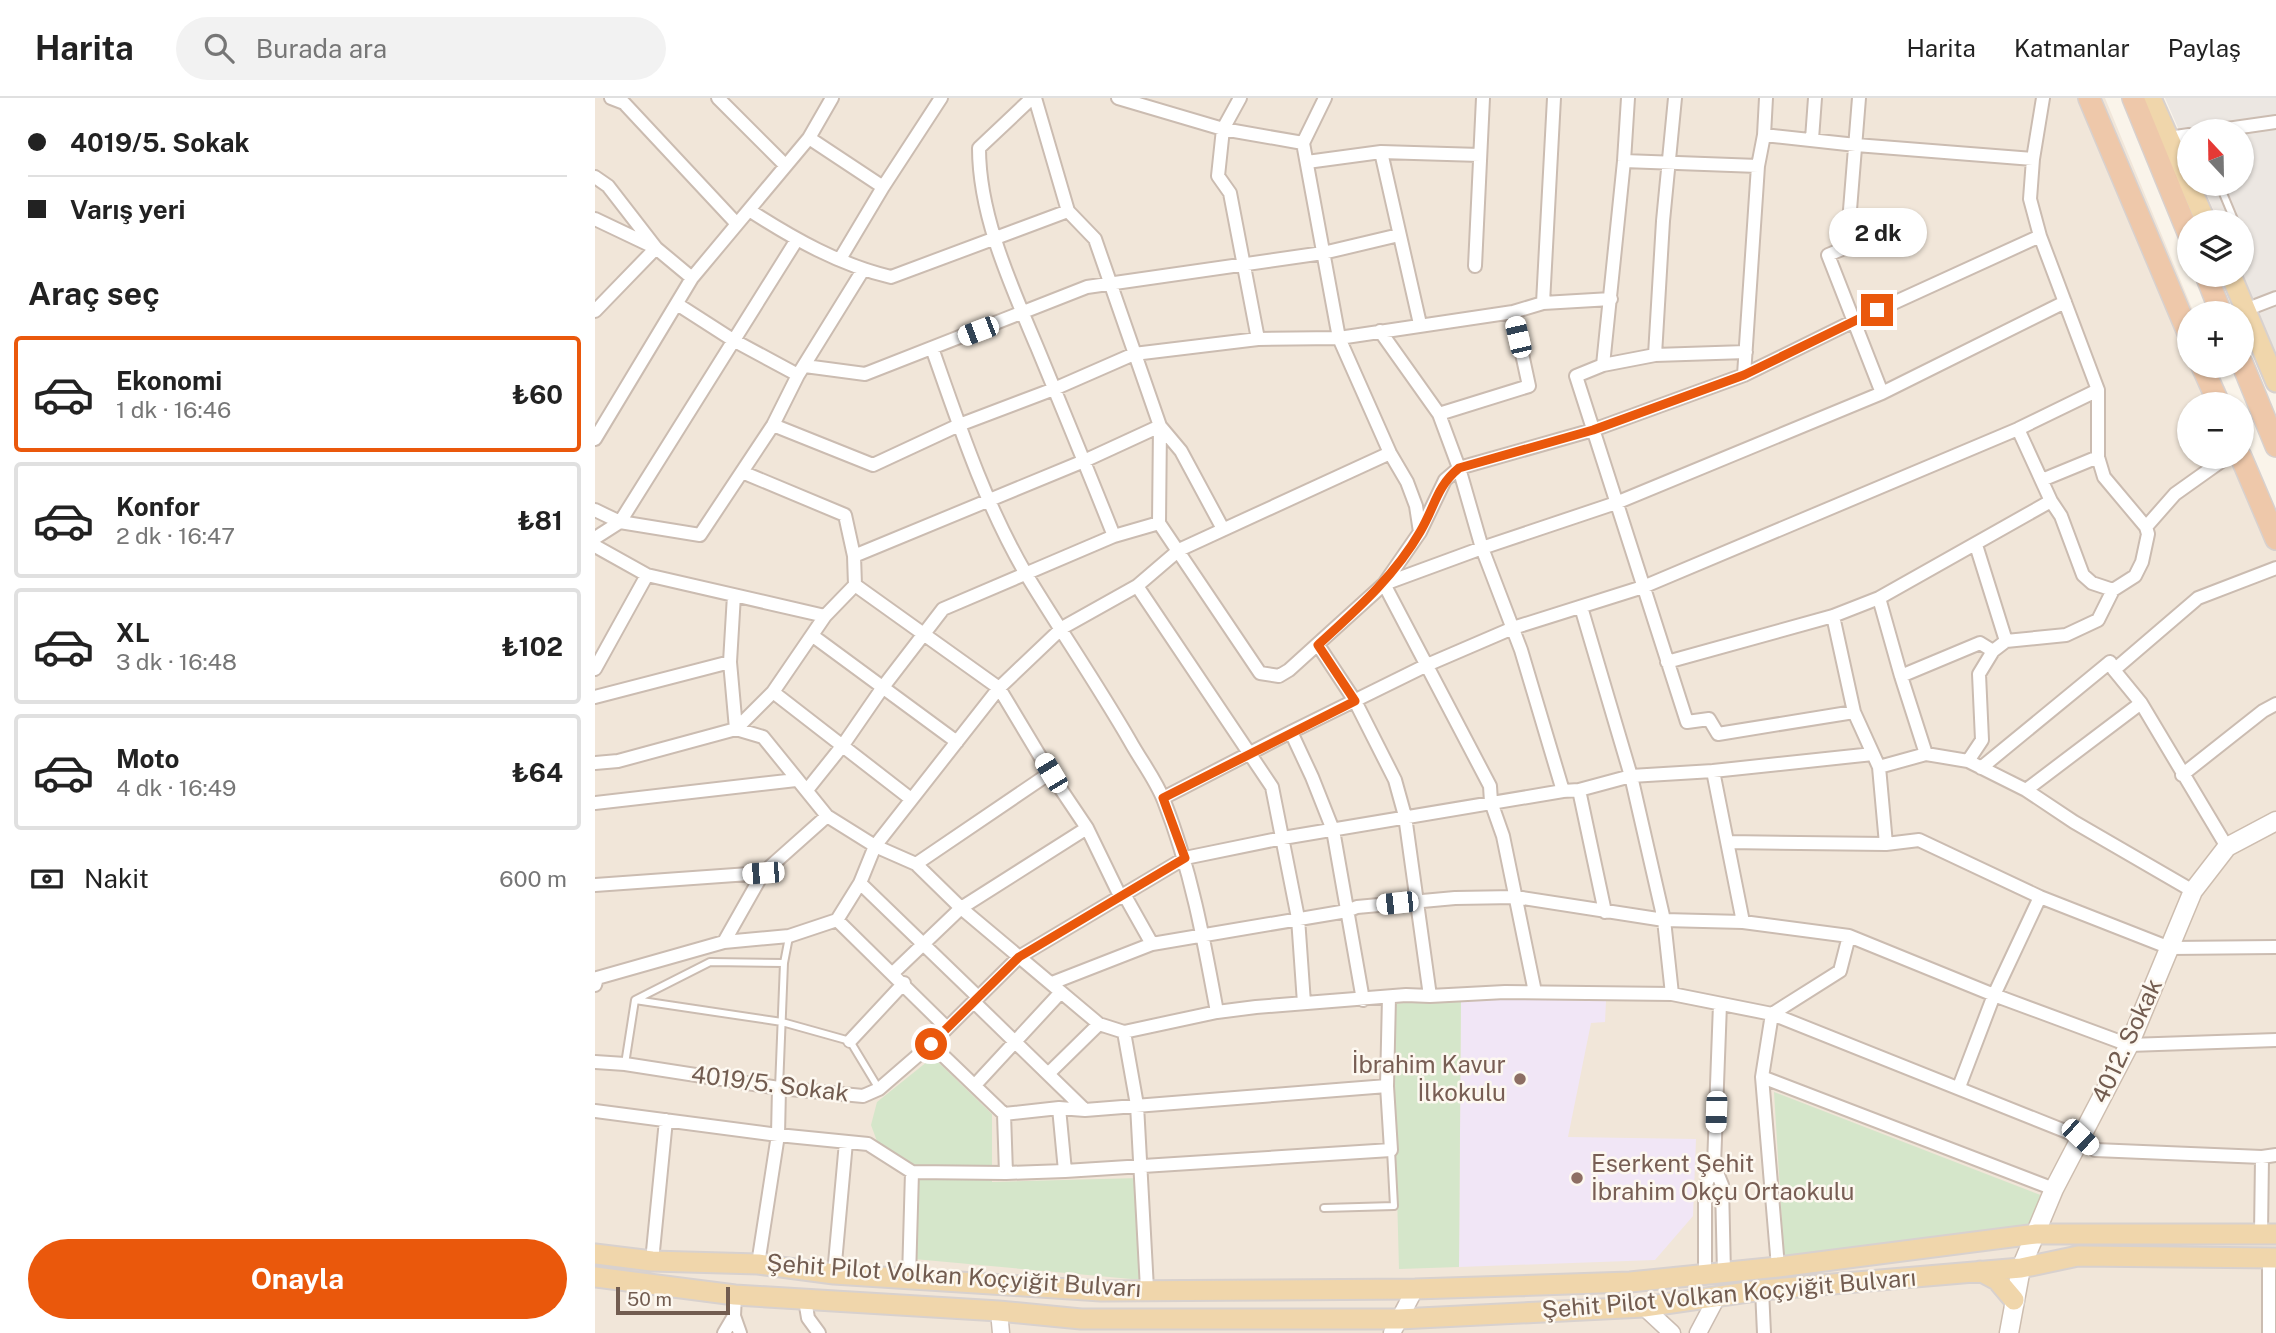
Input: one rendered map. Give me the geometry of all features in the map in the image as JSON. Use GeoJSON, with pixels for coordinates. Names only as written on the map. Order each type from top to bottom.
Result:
{"type":"FeatureCollection","features":[{"type":"Feature","properties":{"kind":"highway"},"geometry":{"type":"LineString","coordinates":[[2089,98],[2177,306]]}},
{"type":"Feature","properties":{"kind":"highway"},"geometry":{"type":"LineString","coordinates":[[2133,98],[2179,210]]}},
{"type":"Feature","properties":{"kind":"highway"},"geometry":{"type":"LineString","coordinates":[[2248,378],[2276,446]]}},
{"type":"Feature","properties":{"kind":"highway"},"geometry":{"type":"LineString","coordinates":[[2246,469],[2276,539]]}},
{"type":"Feature","properties":{"kind":"main road"},"geometry":{"type":"LineString","coordinates":[[2151,98],[2177,154]]}},
{"type":"Feature","properties":{"kind":"main road"},"geometry":{"type":"LineString","coordinates":[[2254,330],[2275,375]]}},
{"type":"Feature","properties":{"kind":"main road","name":"4012. Sokak"},"geometry":{"type":"LineString","coordinates":[[2009,1333],[2021,1268],[2054,1189],[2129,1045],[2193,891],[2227,847],[2276,821]]}},
{"type":"Feature","properties":{"kind":"main road","name":"Şehit Pilot Volkan Koçyiğit Bulvarı"},"geometry":{"type":"LineString","coordinates":[[595,1254],[652,1261],[758,1264],[834,1274],[1101,1291],[1415,1289],[1630,1282],[1778,1267],[2036,1234],[2268,1234]]}},
{"type":"Feature","properties":{"kind":"main road","name":"Şehit Pilot Volkan Koçyiğit Bulvarı"},"geometry":{"type":"LineString","coordinates":[[595,1277],[735,1295],[999,1311],[1140,1326],[1343,1319],[1404,1326],[1644,1307],[1762,1290],[2021,1268],[2078,1256],[2272,1258]]}},
{"type":"Feature","properties":{"kind":"main road"},"geometry":{"type":"LineString","coordinates":[[1980,1271],[1997,1280],[2014,1300]]}},
{"type":"Feature","properties":{"kind":"main road"},"geometry":{"type":"LineString","coordinates":[[1343,1319],[1358,1333]]}},
{"type":"Feature","properties":{"kind":"street"},"geometry":{"type":"LineString","coordinates":[[611,98],[624,103],[737,224]]}},
{"type":"Feature","properties":{"kind":"street"},"geometry":{"type":"LineString","coordinates":[[718,98],[785,166]]}},
{"type":"Feature","properties":{"kind":"street"},"geometry":{"type":"LineString","coordinates":[[840,258],[941,98]]}},
{"type":"Feature","properties":{"kind":"street"},"geometry":{"type":"LineString","coordinates":[[1114,536],[1023,314],[995,238],[979,175],[979,148],[1033,98],[1069,211],[1095,239],[1160,426],[1181,451],[1223,529]]}},
{"type":"Feature","properties":{"kind":"street"},"geometry":{"type":"LineString","coordinates":[[1118,98],[1148,102],[1223,129],[1303,143]]}},
{"type":"Feature","properties":{"kind":"street"},"geometry":{"type":"LineString","coordinates":[[1240,98],[1223,129],[1218,176],[1230,192],[1258,339]]}},
{"type":"Feature","properties":{"kind":"street"},"geometry":{"type":"LineString","coordinates":[[1325,98],[1303,143],[1339,338],[1390,453],[1407,482],[1416,506],[1420,532]]}},
{"type":"Feature","properties":{"kind":"street"},"geometry":{"type":"LineString","coordinates":[[1475,266],[1483,98]]}},
{"type":"Feature","properties":{"kind":"street"},"geometry":{"type":"LineString","coordinates":[[1543,303],[1554,98]]}},
{"type":"Feature","properties":{"kind":"street"},"geometry":{"type":"LineString","coordinates":[[1604,365],[1628,98]]}},
{"type":"Feature","properties":{"kind":"street"},"geometry":{"type":"LineString","coordinates":[[1655,355],[1663,221],[1675,98]]}},
{"type":"Feature","properties":{"kind":"street"},"geometry":{"type":"LineString","coordinates":[[1744,375],[1758,166],[1766,98]]}},
{"type":"Feature","properties":{"kind":"street"},"geometry":{"type":"LineString","coordinates":[[1812,139],[1815,98]]}},
{"type":"Feature","properties":{"kind":"street"},"geometry":{"type":"LineString","coordinates":[[1859,98],[1847,247],[1828,255],[1882,394]]}},
{"type":"Feature","properties":{"kind":"street"},"geometry":{"type":"LineString","coordinates":[[1968,761],[1982,740],[1979,674],[1993,651],[2006,642],[2066,635],[2098,620],[2113,590],[2135,576],[2143,562],[2148,534],[2104,477],[2098,457],[2098,390],[2030,199],[2033,159],[2043,98]]}},
{"type":"Feature","properties":{"kind":"street"},"geometry":{"type":"LineString","coordinates":[[595,439],[692,278],[809,138],[826,101]]}},
{"type":"Feature","properties":{"kind":"street"},"geometry":{"type":"LineString","coordinates":[[2254,125],[2276,122]]}},
{"type":"Feature","properties":{"kind":"street"},"geometry":{"type":"LineString","coordinates":[[1763,135],[2033,159]]}},
{"type":"Feature","properties":{"kind":"street"},"geometry":{"type":"LineString","coordinates":[[2169,138],[2177,137]]}},
{"type":"Feature","properties":{"kind":"street"},"geometry":{"type":"LineString","coordinates":[[809,138],[883,187]]}},
{"type":"Feature","properties":{"kind":"street"},"geometry":{"type":"LineString","coordinates":[[1307,162],[1381,152],[1480,155]]}},
{"type":"Feature","properties":{"kind":"street"},"geometry":{"type":"LineString","coordinates":[[1381,152],[1420,324]]}},
{"type":"Feature","properties":{"kind":"street"},"geometry":{"type":"LineString","coordinates":[[1624,161],[1758,166]]}},
{"type":"Feature","properties":{"kind":"street"},"geometry":{"type":"LineString","coordinates":[[595,177],[608,186],[656,248],[692,278]]}},
{"type":"Feature","properties":{"kind":"street"},"geometry":{"type":"LineString","coordinates":[[749,210],[796,241],[863,270],[891,277],[1069,211]]}},
{"type":"Feature","properties":{"kind":"street"},"geometry":{"type":"LineString","coordinates":[[595,219],[656,248]]}},
{"type":"Feature","properties":{"kind":"street"},"geometry":{"type":"LineString","coordinates":[[677,304],[733,340],[802,370],[865,374],[1087,287],[1323,253],[1399,235]]}},
{"type":"Feature","properties":{"kind":"street"},"geometry":{"type":"LineString","coordinates":[[1160,426],[1159,523],[1260,673],[1279,677],[1384,584],[1420,532],[1445,480],[1459,468],[1593,430],[1744,375],[1854,321],[2041,236]]}},
{"type":"Feature","properties":{"kind":"street"},"geometry":{"type":"LineString","coordinates":[[595,538],[620,522],[796,241]]}},
{"type":"Feature","properties":{"kind":"street"},"geometry":{"type":"LineString","coordinates":[[595,311],[656,248]]}},
{"type":"Feature","properties":{"kind":"street"},"geometry":{"type":"LineString","coordinates":[[595,510],[620,522],[700,535],[773,425],[802,370],[863,270]]}},
{"type":"Feature","properties":{"kind":"street"},"geometry":{"type":"LineString","coordinates":[[2254,307],[2276,298]]}},
{"type":"Feature","properties":{"kind":"street"},"geometry":{"type":"LineString","coordinates":[[773,425],[873,465],[959,425],[1054,389],[1134,354],[1258,339],[1339,338],[1513,312],[1543,303],[1611,299]]}},
{"type":"Feature","properties":{"kind":"street"},"geometry":{"type":"LineString","coordinates":[[1384,584],[1616,503],[1882,394],[2066,302]]}},
{"type":"Feature","properties":{"kind":"street"},"geometry":{"type":"LineString","coordinates":[[1439,414],[1529,386],[1513,312]]}},
{"type":"Feature","properties":{"kind":"street"},"geometry":{"type":"LineString","coordinates":[[1380,331],[1439,414],[1459,468],[1482,548],[1513,628],[1563,791]]}},
{"type":"Feature","properties":{"kind":"street"},"geometry":{"type":"LineString","coordinates":[[932,348],[990,501],[1025,572],[1062,628],[1163,798],[1185,858],[1203,934],[1217,1012]]}},
{"type":"Feature","properties":{"kind":"street"},"geometry":{"type":"LineString","coordinates":[[1746,352],[1655,355],[1604,365],[1576,376],[1687,722],[1709,719],[1718,734],[1854,712]]}},
{"type":"Feature","properties":{"kind":"street"},"geometry":{"type":"LineString","coordinates":[[1163,798],[1427,665],[1513,628],[1643,587],[2018,429],[2098,390]]}},
{"type":"Feature","properties":{"kind":"street"},"geometry":{"type":"LineString","coordinates":[[854,556],[990,501],[1160,426]]}},
{"type":"Feature","properties":{"kind":"street"},"geometry":{"type":"LineString","coordinates":[[2018,429],[2051,501],[2061,516],[2083,575],[2092,583],[2113,590]]}},
{"type":"Feature","properties":{"kind":"street"},"geometry":{"type":"LineString","coordinates":[[596,980],[724,942],[789,936],[837,920],[860,883],[875,846],[911,799],[999,688],[1062,628],[1137,586],[1179,550],[1390,453]]}},
{"type":"Feature","properties":{"kind":"street"},"geometry":{"type":"LineString","coordinates":[[2042,480],[2098,457]]}},
{"type":"Feature","properties":{"kind":"street"},"geometry":{"type":"LineString","coordinates":[[2145,527],[2175,494],[2210,469]]}},
{"type":"Feature","properties":{"kind":"street"},"geometry":{"type":"LineString","coordinates":[[595,763],[618,761],[736,729],[773,692],[825,617],[855,585],[854,556],[845,515],[742,472]]}},
{"type":"Feature","properties":{"kind":"street"},"geometry":{"type":"LineString","coordinates":[[1667,662],[1833,616],[1879,598],[2051,501]]}},
{"type":"Feature","properties":{"kind":"street"},"geometry":{"type":"LineString","coordinates":[[807,790],[943,609],[1114,536],[1159,523]]}},
{"type":"Feature","properties":{"kind":"street"},"geometry":{"type":"LineString","coordinates":[[1976,545],[2006,642]]}},
{"type":"Feature","properties":{"kind":"street"},"geometry":{"type":"LineString","coordinates":[[595,546],[647,575],[825,617]]}},
{"type":"Feature","properties":{"kind":"street"},"geometry":{"type":"LineString","coordinates":[[2113,670],[2198,598],[2276,568]]}},
{"type":"Feature","properties":{"kind":"street"},"geometry":{"type":"LineString","coordinates":[[595,669],[647,575]]}},
{"type":"Feature","properties":{"kind":"street"},"geometry":{"type":"LineString","coordinates":[[1384,584],[1490,786],[1491,802],[1503,836],[1535,992]]}},
{"type":"Feature","properties":{"kind":"street"},"geometry":{"type":"LineString","coordinates":[[855,585],[999,688],[1087,828],[1121,898],[1125,895],[1152,944]]}},
{"type":"Feature","properties":{"kind":"street"},"geometry":{"type":"LineString","coordinates":[[1137,586],[1272,787],[1298,918],[1304,1003]]}},
{"type":"Feature","properties":{"kind":"street"},"geometry":{"type":"LineString","coordinates":[[734,596],[730,662],[736,729]]}},
{"type":"Feature","properties":{"kind":"street"},"geometry":{"type":"LineString","coordinates":[[1879,598],[1926,754]]}},
{"type":"Feature","properties":{"kind":"street"},"geometry":{"type":"LineString","coordinates":[[1581,607],[1631,776],[1664,920],[1672,994]]}},
{"type":"Feature","properties":{"kind":"street"},"geometry":{"type":"LineString","coordinates":[[1833,616],[1854,712],[1879,767],[1885,844]]}},
{"type":"Feature","properties":{"kind":"street"},"geometry":{"type":"LineString","coordinates":[[813,636],[957,742]]}},
{"type":"Feature","properties":{"kind":"street"},"geometry":{"type":"LineString","coordinates":[[1901,676],[1980,643],[1993,651]]}},
{"type":"Feature","properties":{"kind":"street"},"geometry":{"type":"LineString","coordinates":[[1318,645],[1355,701],[1395,780],[1405,816],[1430,996]]}},
{"type":"Feature","properties":{"kind":"street"},"geometry":{"type":"LineString","coordinates":[[595,697],[730,662]]}},
{"type":"Feature","properties":{"kind":"street"},"geometry":{"type":"LineString","coordinates":[[1981,768],[2110,662],[2113,670],[2141,703],[2227,847]]}},
{"type":"Feature","properties":{"kind":"street"},"geometry":{"type":"LineString","coordinates":[[773,692],[911,799]]}},
{"type":"Feature","properties":{"kind":"street"},"geometry":{"type":"LineString","coordinates":[[2026,790],[2141,703]]}},
{"type":"Feature","properties":{"kind":"street"},"geometry":{"type":"LineString","coordinates":[[2182,775],[2263,711],[2276,704]]}},
{"type":"Feature","properties":{"kind":"street"},"geometry":{"type":"LineString","coordinates":[[736,729],[763,737],[827,816],[875,846],[916,864],[961,908],[1099,1024],[1124,1032],[1217,1012],[1389,997],[1535,992],[1672,994],[1772,1014],[2080,1137],[2095,1150],[2262,1157],[2276,1155]]}},
{"type":"Feature","properties":{"kind":"street"},"geometry":{"type":"LineString","coordinates":[[1291,732],[1333,830],[1363,1000]]}},
{"type":"Feature","properties":{"kind":"street"},"geometry":{"type":"LineString","coordinates":[[1185,858],[1405,816],[1579,790],[1631,776],[1713,771],[1873,754]]}},
{"type":"Feature","properties":{"kind":"street"},"geometry":{"type":"LineString","coordinates":[[1879,767],[1926,754],[1968,761],[2026,790],[2074,822],[2193,891]]}},
{"type":"Feature","properties":{"kind":"street"},"geometry":{"type":"LineString","coordinates":[[1713,771],[1743,922]]}},
{"type":"Feature","properties":{"kind":"street"},"geometry":{"type":"LineString","coordinates":[[916,864],[1051,773]]}},
{"type":"Feature","properties":{"kind":"street"},"geometry":{"type":"LineString","coordinates":[[595,803],[796,780]]}},
{"type":"Feature","properties":{"kind":"street"},"geometry":{"type":"LineString","coordinates":[[1579,790],[1605,912]]}},
{"type":"Feature","properties":{"kind":"street"},"geometry":{"type":"LineString","coordinates":[[724,942],[763,873],[827,816]]}},
{"type":"Feature","properties":{"kind":"street"},"geometry":{"type":"LineString","coordinates":[[894,973],[961,908],[1087,828]]}},
{"type":"Feature","properties":{"kind":"street"},"geometry":{"type":"LineString","coordinates":[[1727,842],[1885,844],[1919,841],[2040,897],[2170,948],[2276,947]]}},
{"type":"Feature","properties":{"kind":"street","name":"4019/5. Sokak"},"geometry":{"type":"LineString","coordinates":[[595,1062],[625,1064],[779,1088],[863,1096],[879,1089],[931,1044],[1019,957],[1185,858]]}},
{"type":"Feature","properties":{"kind":"street"},"geometry":{"type":"LineString","coordinates":[[595,885],[763,873]]}},
{"type":"Feature","properties":{"kind":"street"},"geometry":{"type":"LineString","coordinates":[[860,883],[1084,1110]]}},
{"type":"Feature","properties":{"kind":"street"},"geometry":{"type":"LineString","coordinates":[[975,1085],[1016,1041],[1056,987],[1152,944],[1347,911],[1357,907],[1416,901],[1516,897],[1664,920],[1743,922],[1849,936],[1994,995],[2129,1045],[2276,1040]]}},
{"type":"Feature","properties":{"kind":"street"},"geometry":{"type":"LineString","coordinates":[[1958,1087],[1994,995],[2040,897]]}},
{"type":"Feature","properties":{"kind":"street"},"geometry":{"type":"LineString","coordinates":[[837,920],[894,973],[947,1028]]}},
{"type":"Feature","properties":{"kind":"street"},"geometry":{"type":"LineString","coordinates":[[1778,1267],[1762,1077],[1772,1014],[1840,971],[1849,936]]}},
{"type":"Feature","properties":{"kind":"street"},"geometry":{"type":"LineString","coordinates":[[850,1041],[904,984]]}},
{"type":"Feature","properties":{"kind":"street"},"geometry":{"type":"LineString","coordinates":[[595,1111],[868,1144],[912,1172],[1065,1171],[1391,1150],[1387,1086],[1389,997]]}},
{"type":"Feature","properties":{"kind":"street"},"geometry":{"type":"LineString","coordinates":[[1714,1273],[1705,1187],[1714,1165],[1720,1004]]}},
{"type":"Feature","properties":{"kind":"street"},"geometry":{"type":"LineString","coordinates":[[1049,1073],[1099,1024]]}},
{"type":"Feature","properties":{"kind":"street"},"geometry":{"type":"LineString","coordinates":[[1124,1032],[1137,1105],[1147,1289]]}},
{"type":"Feature","properties":{"kind":"street"},"geometry":{"type":"LineString","coordinates":[[931,1044],[1004,1114],[1006,1173]]}},
{"type":"Feature","properties":{"kind":"street"},"geometry":{"type":"LineString","coordinates":[[1762,1077],[2054,1189]]}},
{"type":"Feature","properties":{"kind":"street"},"geometry":{"type":"LineString","coordinates":[[1004,1114],[1387,1086]]}},
{"type":"Feature","properties":{"kind":"street"},"geometry":{"type":"LineString","coordinates":[[758,1264],[778,1135],[779,1088]]}},
{"type":"Feature","properties":{"kind":"street"},"geometry":{"type":"LineString","coordinates":[[1059,1108],[1065,1171]]}},
{"type":"Feature","properties":{"kind":"street"},"geometry":{"type":"LineString","coordinates":[[652,1261],[666,1120]]}},
{"type":"Feature","properties":{"kind":"street"},"geometry":{"type":"LineString","coordinates":[[834,1274],[846,1142]]}},
{"type":"Feature","properties":{"kind":"street"},"geometry":{"type":"LineString","coordinates":[[2262,1157],[2268,1234]]}},
{"type":"Feature","properties":{"kind":"street"},"geometry":{"type":"LineString","coordinates":[[1714,1165],[1722,1185],[1714,1273]]}},
{"type":"Feature","properties":{"kind":"street"},"geometry":{"type":"LineString","coordinates":[[909,1278],[912,1172]]}},
{"type":"Feature","properties":{"kind":"street"},"geometry":{"type":"LineString","coordinates":[[2269,1333],[2272,1258]]}},
{"type":"Feature","properties":{"kind":"street"},"geometry":{"type":"LineString","coordinates":[[1404,1326],[1415,1289]]}},
{"type":"Feature","properties":{"kind":"street"},"geometry":{"type":"LineString","coordinates":[[1762,1290],[1764,1333]]}},
{"type":"Feature","properties":{"kind":"street"},"geometry":{"type":"LineString","coordinates":[[735,1295],[734,1315],[740,1333]]}},
{"type":"Feature","properties":{"kind":"street"},"geometry":{"type":"LineString","coordinates":[[1699,1333],[1717,1297]]}},
{"type":"Feature","properties":{"kind":"street"},"geometry":{"type":"LineString","coordinates":[[805,1300],[808,1318],[819,1333]]}},
{"type":"Feature","properties":{"kind":"street"},"geometry":{"type":"LineString","coordinates":[[1644,1307],[1672,1333]]}},
{"type":"Feature","properties":{"kind":"street"},"geometry":{"type":"LineString","coordinates":[[999,1311],[1001,1333]]}},
{"type":"Feature","properties":{"kind":"street"},"geometry":{"type":"LineString","coordinates":[[724,1333],[734,1315]]}},
{"type":"Feature","properties":{"kind":"lane"},"geometry":{"type":"LineString","coordinates":[[779,1088],[784,963],[789,936]]}},
{"type":"Feature","properties":{"kind":"lane"},"geometry":{"type":"LineString","coordinates":[[635,1000],[710,962],[784,963]]}},
{"type":"Feature","properties":{"kind":"lane"},"geometry":{"type":"LineString","coordinates":[[635,1000],[782,1022],[850,1041],[879,1089]]}},
{"type":"Feature","properties":{"kind":"lane"},"geometry":{"type":"LineString","coordinates":[[625,1064],[635,1000]]}},
{"type":"Feature","properties":{"kind":"lane"},"geometry":{"type":"LineString","coordinates":[[1324,1208],[1394,1206],[1391,1150]]}},
{"type":"Feature","properties":{"kind":"shaded area"},"geometry":{"type":"Polygon","coordinates":[[[595,98],[2105,98],[2177,272],[2177,287],[2183,287],[2189,301],[2177,301],[2177,378],[2221,378],[2227,392],[2177,392],[2177,469],[2254,469],[2254,458],[2276,512],[2276,1333],[595,1333],[595,98]]]}},
{"type":"Feature","properties":{"kind":"shaded area"},"geometry":{"type":"Polygon","coordinates":[[[2165,98],[2276,98],[2276,359],[2246,287],[2254,287],[2254,210],[2214,210],[2207,196],[2254,196],[2254,119],[2177,119],[2177,126],[2165,98]]]}},
{"type":"Feature","properties":{"kind":"shaded area","name":"Eserkent Şehit İbrahim Okçu Ortaokulu"},"geometry":{"type":"Polygon","coordinates":[[[1461,998],[1606,1001],[1605,1022],[1591,1023],[1568,1137],[1696,1139],[1693,1216],[1655,1260],[1459,1267],[1461,998]]]}},
{"type":"Feature","properties":{"kind":"green space"},"geometry":{"type":"Polygon","coordinates":[[[1461,998],[1459,1267],[1399,1269],[1392,1004],[1461,998]]]}},
{"type":"Feature","properties":{"kind":"green space"},"geometry":{"type":"Polygon","coordinates":[[[933,1057],[992,1114],[992,1182],[1139,1178],[1142,1280],[914,1259],[918,1175],[903,1158],[881,1152],[871,1125],[877,1102],[933,1057]]]}},
{"type":"Feature","properties":{"kind":"green space"},"geometry":{"type":"Polygon","coordinates":[[[1774,1092],[2043,1196],[2033,1224],[1784,1256],[1774,1092]]]}},
{"type":"Feature","properties":{"kind":"place","name":"İbrahim Kavur İlkokulu"},"geometry":{"type":"Point","coordinates":[1520,1079]}},
{"type":"Feature","properties":{"kind":"place","name":"Eserkent Şehit İbrahim Okçu Ortaokulu"},"geometry":{"type":"Point","coordinates":[1577,1178]}},
{"type":"Feature","properties":{"kind":"route"},"geometry":{"type":"LineString","coordinates":[[931,1044],[1019,957],[1185,858],[1163,798],[1355,701],[1318,645],[1384,584],[1420,532],[1445,480],[1459,468],[1593,430],[1744,375],[1877,310]]}}]}
